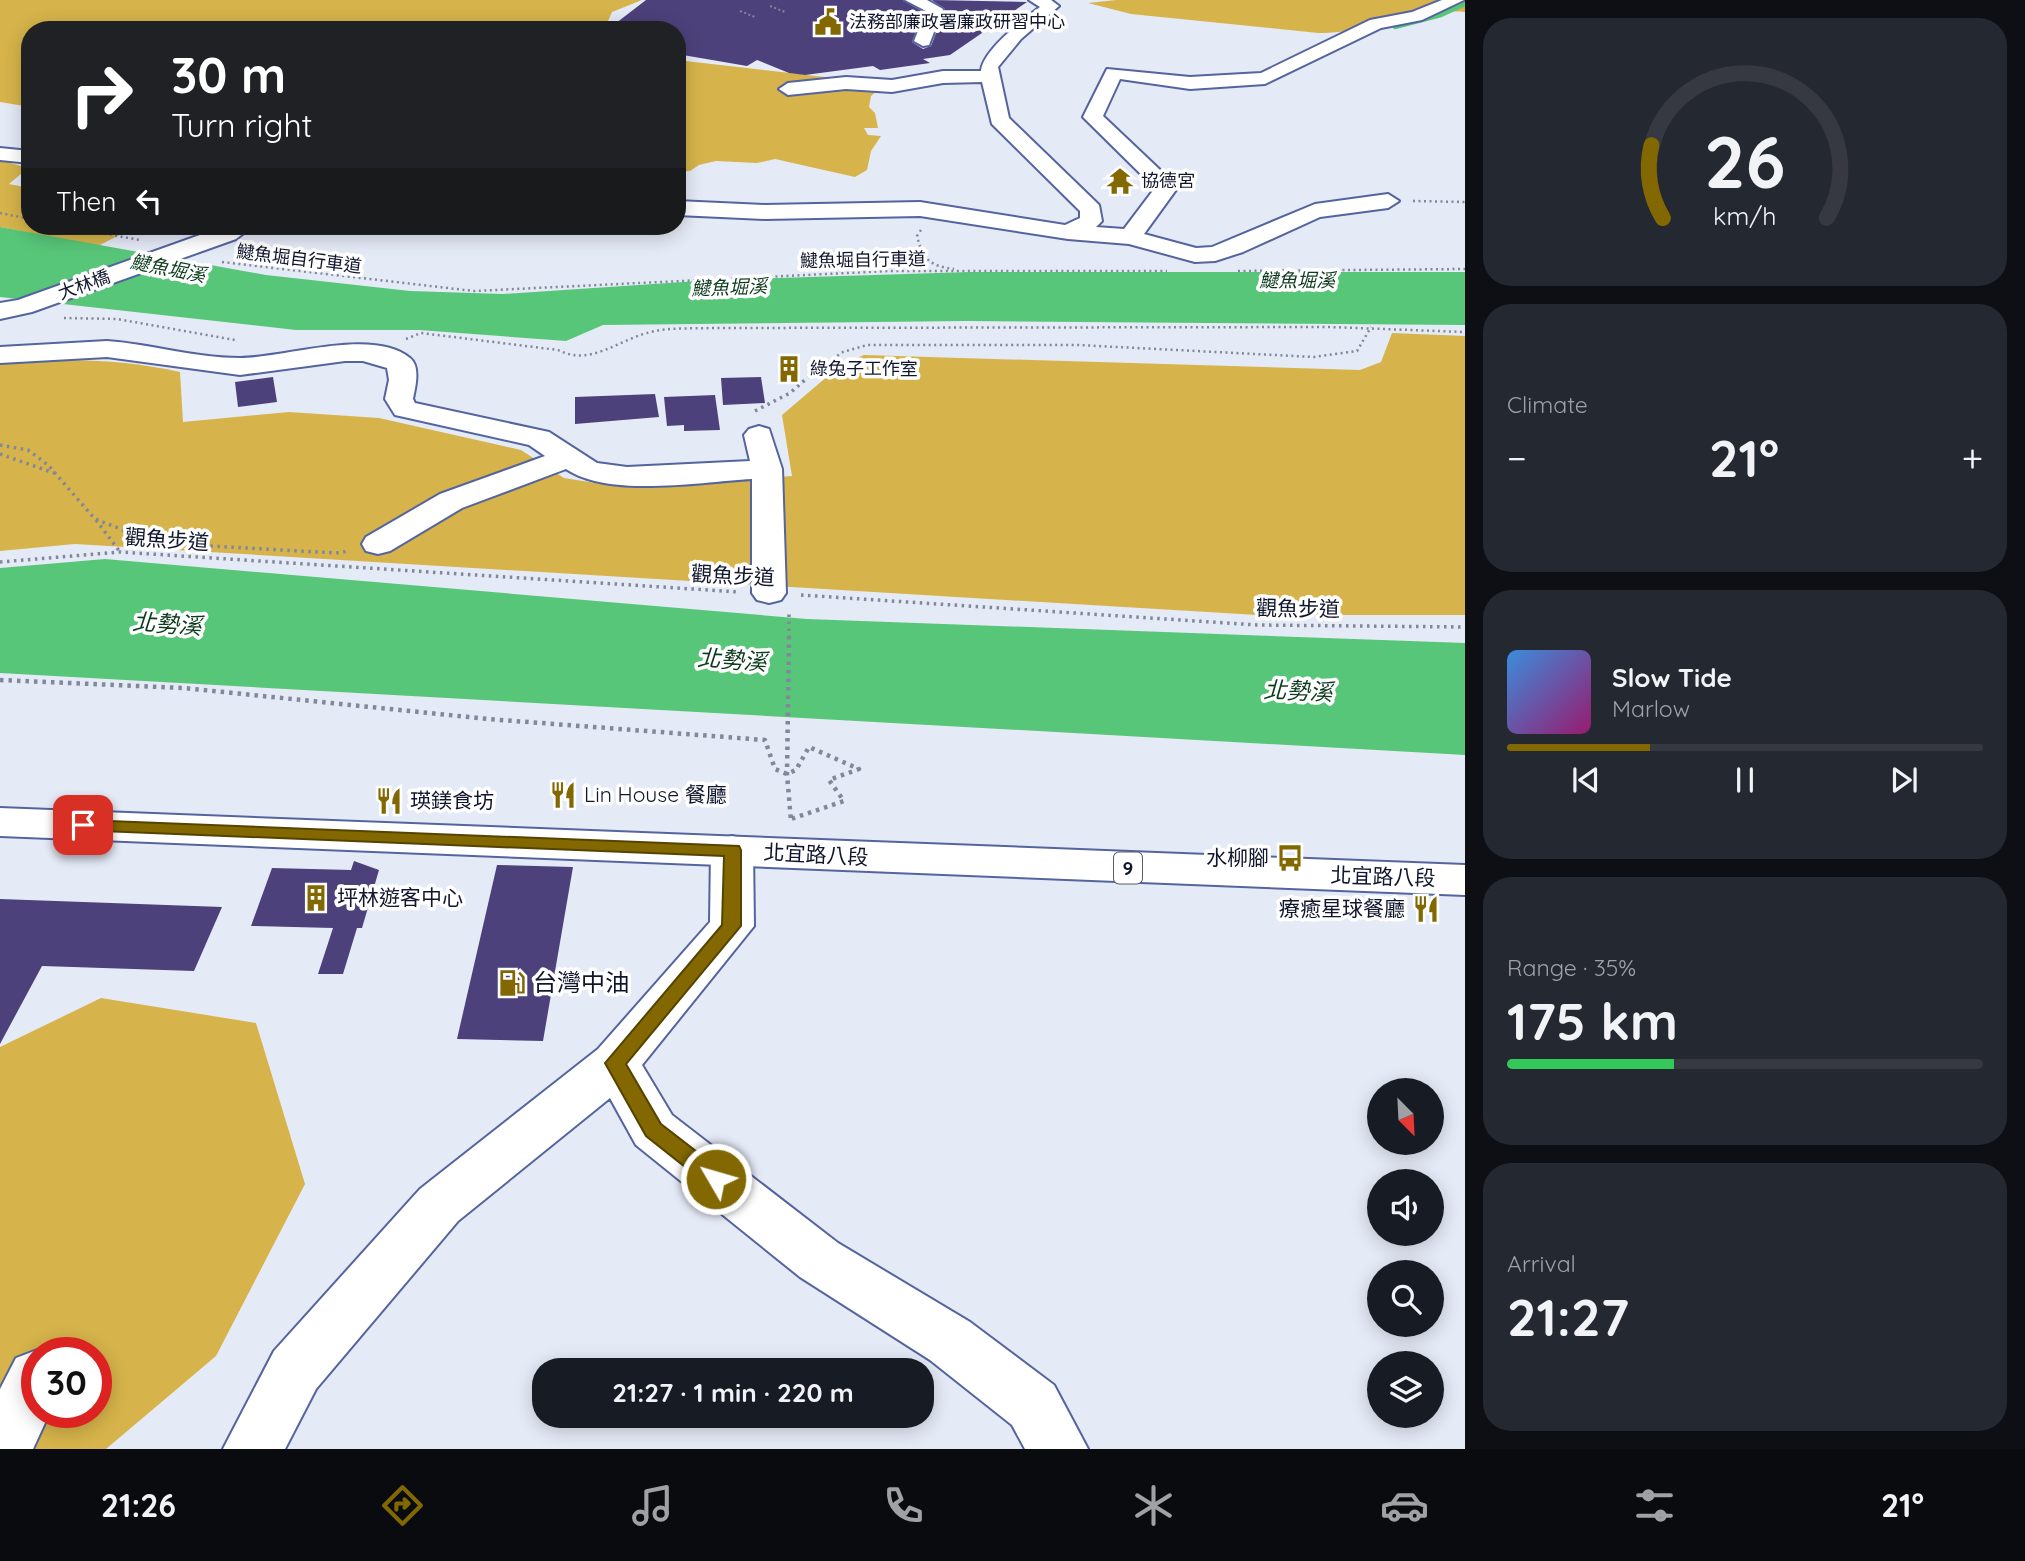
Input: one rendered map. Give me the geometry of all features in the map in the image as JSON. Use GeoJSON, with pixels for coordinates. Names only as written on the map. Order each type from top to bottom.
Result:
{"type":"FeatureCollection","features":[{"type":"Feature","properties":{"kind":"street"},"geometry":{"type":"LineString","coordinates":[[913,0],[935,9],[923,41]]}},
{"type":"Feature","properties":{"kind":"street"},"geometry":{"type":"LineString","coordinates":[[1130,237],[1167,187],[1093,117],[1114,73],[1190,83],[1265,78],[1376,24],[1416,16],[1456,0]]}},
{"type":"Feature","properties":{"kind":"street"},"geometry":{"type":"LineString","coordinates":[[1047,2],[989,67],[999,120],[1091,209],[1091,221],[1068,232]]}},
{"type":"Feature","properties":{"kind":"street"},"geometry":{"type":"LineString","coordinates":[[788,89],[846,83],[892,86],[943,77],[991,76]]}},
{"type":"Feature","properties":{"kind":"street"},"geometry":{"type":"LineString","coordinates":[[0,154],[21,156]]}},
{"type":"Feature","properties":{"kind":"street"},"geometry":{"type":"LineString","coordinates":[[686,209],[732,212],[920,209],[1068,232],[1130,237],[1186,253],[1215,254],[1315,211],[1388,201]]}},
{"type":"Feature","properties":{"kind":"street","name":"大林橋"},"geometry":{"type":"LineString","coordinates":[[13,309],[225,235]]}},
{"type":"Feature","properties":{"kind":"street"},"geometry":{"type":"LineString","coordinates":[[0,355],[77,346],[144,352],[217,366],[254,366],[337,352],[382,355],[400,363],[403,380],[399,399],[405,409],[539,438],[589,471],[627,476],[767,469]]}},
{"type":"Feature","properties":{"kind":"street"},"geometry":{"type":"LineString","coordinates":[[759,435],[767,469],[779,594]]}},
{"type":"Feature","properties":{"kind":"street"},"geometry":{"type":"LineString","coordinates":[[378,544],[451,501],[570,457]]}},
{"type":"Feature","properties":{"kind":"street","name":"北宜路八段"},"geometry":{"type":"LineString","coordinates":[[0,822],[732,850],[792,837],[1465,880]]}},
{"type":"Feature","properties":{"kind":"street"},"geometry":{"type":"LineString","coordinates":[[253,1449],[295,1370],[439,1205],[615,1063],[732,926],[732,850]]}},
{"type":"Feature","properties":{"kind":"street"},"geometry":{"type":"LineString","coordinates":[[615,1063],[654,1130],[819,1260],[950,1341],[1033,1405],[1058,1449]]}},
{"type":"Feature","properties":{"kind":"street"},"geometry":{"type":"LineString","coordinates":[[1,1449],[21,1409]]}},
{"type":"Feature","properties":{"kind":"path"},"geometry":{"type":"LineString","coordinates":[[770,6],[785,12]]}},
{"type":"Feature","properties":{"kind":"path"},"geometry":{"type":"LineString","coordinates":[[740,10],[755,17]]}},
{"type":"Feature","properties":{"kind":"path"},"geometry":{"type":"LineString","coordinates":[[1388,201],[1465,202]]}},
{"type":"Feature","properties":{"kind":"path"},"geometry":{"type":"LineString","coordinates":[[920,209],[923,226],[917,236],[922,255],[933,267],[962,271]]}},
{"type":"Feature","properties":{"kind":"path"},"geometry":{"type":"LineString","coordinates":[[0,213],[21,217]]}},
{"type":"Feature","properties":{"kind":"path","name":"𩻸魚堀自行車道"},"geometry":{"type":"LineString","coordinates":[[111,235],[183,248],[189,258],[474,291],[787,274],[1180,271]]}},
{"type":"Feature","properties":{"kind":"path"},"geometry":{"type":"LineString","coordinates":[[1234,271],[1465,269]]}},
{"type":"Feature","properties":{"kind":"path"},"geometry":{"type":"LineString","coordinates":[[13,309],[79,320],[117,319],[240,341]]}},
{"type":"Feature","properties":{"kind":"path"},"geometry":{"type":"LineString","coordinates":[[759,435],[754,411],[791,392],[826,359],[842,349],[867,345],[1078,345],[1314,357],[1357,351],[1371,327]]}},
{"type":"Feature","properties":{"kind":"path"},"geometry":{"type":"LineString","coordinates":[[402,341],[421,333],[558,350],[565,356],[601,354],[650,332],[710,328],[1371,327],[1465,332]]}},
{"type":"Feature","properties":{"kind":"path"},"geometry":{"type":"LineString","coordinates":[[0,445],[27,450],[55,473],[120,552]]}},
{"type":"Feature","properties":{"kind":"path"},"geometry":{"type":"LineString","coordinates":[[0,454],[55,473]]}},
{"type":"Feature","properties":{"kind":"path"},"geometry":{"type":"LineString","coordinates":[[95,519],[157,543],[336,554],[378,544]]}},
{"type":"Feature","properties":{"kind":"path","name":"觀魚步道"},"geometry":{"type":"LineString","coordinates":[[0,562],[120,552],[425,574],[1257,625],[1465,626]]}},
{"type":"Feature","properties":{"kind":"path"},"geometry":{"type":"LineString","coordinates":[[779,594],[792,837]]}},
{"type":"Feature","properties":{"kind":"path"},"geometry":{"type":"LineString","coordinates":[[0,680],[184,688],[488,719],[765,740],[775,769],[787,774],[796,770],[808,747],[859,769],[829,780],[844,801],[792,837]]}},
{"type":"Feature","properties":{"kind":"shaded area"},"geometry":{"type":"Polygon","coordinates":[[[0,0],[642,0],[612,12],[608,21],[21,21],[21,106],[0,102],[0,0]]]}},
{"type":"Feature","properties":{"kind":"shaded area"},"geometry":{"type":"Polygon","coordinates":[[[1116,0],[1458,0],[1465,1],[1465,12],[1428,14],[1356,30],[1318,33],[1131,14],[1088,3],[1116,0]]]}},
{"type":"Feature","properties":{"kind":"shaded area"},"geometry":{"type":"Polygon","coordinates":[[[686,61],[885,84],[871,96],[869,107],[875,113],[878,128],[864,128],[868,135],[881,136],[871,151],[867,170],[855,177],[775,159],[757,163],[716,161],[699,165],[686,171],[686,61]]]}},
{"type":"Feature","properties":{"kind":"shaded area"},"geometry":{"type":"Polygon","coordinates":[[[0,160],[21,166],[21,174],[9,184],[21,186],[21,231],[0,227],[0,160]]]}},
{"type":"Feature","properties":{"kind":"shaded area"},"geometry":{"type":"Polygon","coordinates":[[[41,235],[119,235],[98,246],[41,235]]]}},
{"type":"Feature","properties":{"kind":"shaded area"},"geometry":{"type":"Polygon","coordinates":[[[1392,333],[1465,336],[1465,615],[1257,615],[75,544],[0,551],[0,364],[90,361],[157,367],[180,372],[183,422],[289,412],[379,418],[521,450],[564,478],[621,487],[792,476],[782,415],[842,364],[864,355],[1360,370],[1381,362],[1392,333]]]}},
{"type":"Feature","properties":{"kind":"shaded area"},"geometry":{"type":"Polygon","coordinates":[[[101,998],[256,1023],[305,1184],[216,1356],[106,1449],[0,1449],[0,1047],[101,998]]]}},
{"type":"Feature","properties":{"kind":"water","name":"𩻸魚堀溪"},"geometry":{"type":"Polygon","coordinates":[[[0,227],[21,231],[21,235],[44,235],[266,275],[410,291],[503,294],[713,280],[970,272],[1465,272],[1465,325],[967,321],[603,325],[566,341],[419,330],[296,330],[0,297],[0,227]]]}},
{"type":"Feature","properties":{"kind":"water","name":"北勢溪"},"geometry":{"type":"Polygon","coordinates":[[[105,559],[807,619],[1465,643],[1465,755],[0,673],[0,568],[105,559]]]}},
{"type":"Feature","properties":{"kind":"building"},"geometry":{"type":"Polygon","coordinates":[[[646,0],[903,0],[923,12],[912,42],[923,49],[931,46],[945,10],[932,0],[1027,2],[950,55],[923,59],[930,63],[880,70],[873,66],[805,75],[789,73],[757,60],[747,66],[686,56],[686,21],[619,21],[646,0]]]}},
{"type":"Feature","properties":{"kind":"building"},"geometry":{"type":"Polygon","coordinates":[[[273,377],[277,402],[238,407],[235,382],[273,377]]]}},
{"type":"Feature","properties":{"kind":"building"},"geometry":{"type":"Polygon","coordinates":[[[761,377],[765,403],[723,405],[721,378],[761,377]]]}},
{"type":"Feature","properties":{"kind":"building"},"geometry":{"type":"Polygon","coordinates":[[[655,394],[659,417],[575,424],[575,397],[655,394]]]}},
{"type":"Feature","properties":{"kind":"building"},"geometry":{"type":"Polygon","coordinates":[[[715,395],[720,430],[684,431],[684,425],[667,426],[664,397],[715,395]]]}},
{"type":"Feature","properties":{"kind":"building","name":"坪林遊客中心"},"geometry":{"type":"Polygon","coordinates":[[[354,861],[379,870],[362,928],[357,928],[343,974],[318,974],[333,928],[251,926],[272,868],[351,870],[354,861]]]}},
{"type":"Feature","properties":{"kind":"building","name":"台灣中油"},"geometry":{"type":"Polygon","coordinates":[[[497,865],[573,867],[543,1041],[457,1039],[497,865]]]}},
{"type":"Feature","properties":{"kind":"building"},"geometry":{"type":"Polygon","coordinates":[[[0,899],[222,907],[194,971],[42,966],[0,1044],[0,899]]]}},
{"type":"Feature","properties":{"kind":"waterway"},"geometry":{"type":"LineString","coordinates":[[1395,27],[1441,15],[1465,4]]}},
{"type":"Feature","properties":{"kind":"place","name":"法務部廉政署廉政研習中心"},"geometry":{"type":"Point","coordinates":[828,22]}},
{"type":"Feature","properties":{"kind":"place","name":"協德宮"},"geometry":{"type":"Point","coordinates":[1120,181]}},
{"type":"Feature","properties":{"kind":"place","name":"綠兔子工作室"},"geometry":{"type":"Point","coordinates":[789,369]}},
{"type":"Feature","properties":{"kind":"place","name":"Lin House 餐廳"},"geometry":{"type":"Point","coordinates":[563,795]}},
{"type":"Feature","properties":{"kind":"place","name":"瑛鎂食坊"},"geometry":{"type":"Point","coordinates":[389,801]}},
{"type":"Feature","properties":{"kind":"place","name":"水柳腳"},"geometry":{"type":"Point","coordinates":[1290,858]}},
{"type":"Feature","properties":{"kind":"place","name":"坪林遊客中心"},"geometry":{"type":"Point","coordinates":[316,898]}},
{"type":"Feature","properties":{"kind":"place","name":"療癒星球餐廳"},"geometry":{"type":"Point","coordinates":[1426,909]}},
{"type":"Feature","properties":{"kind":"place","name":"台灣中油"},"geometry":{"type":"Point","coordinates":[512,983]}},
{"type":"Feature","properties":{"kind":"route"},"geometry":{"type":"LineString","coordinates":[[83,825],[732,850],[732,926],[615,1063],[654,1130],[716,1179]]}}]}
